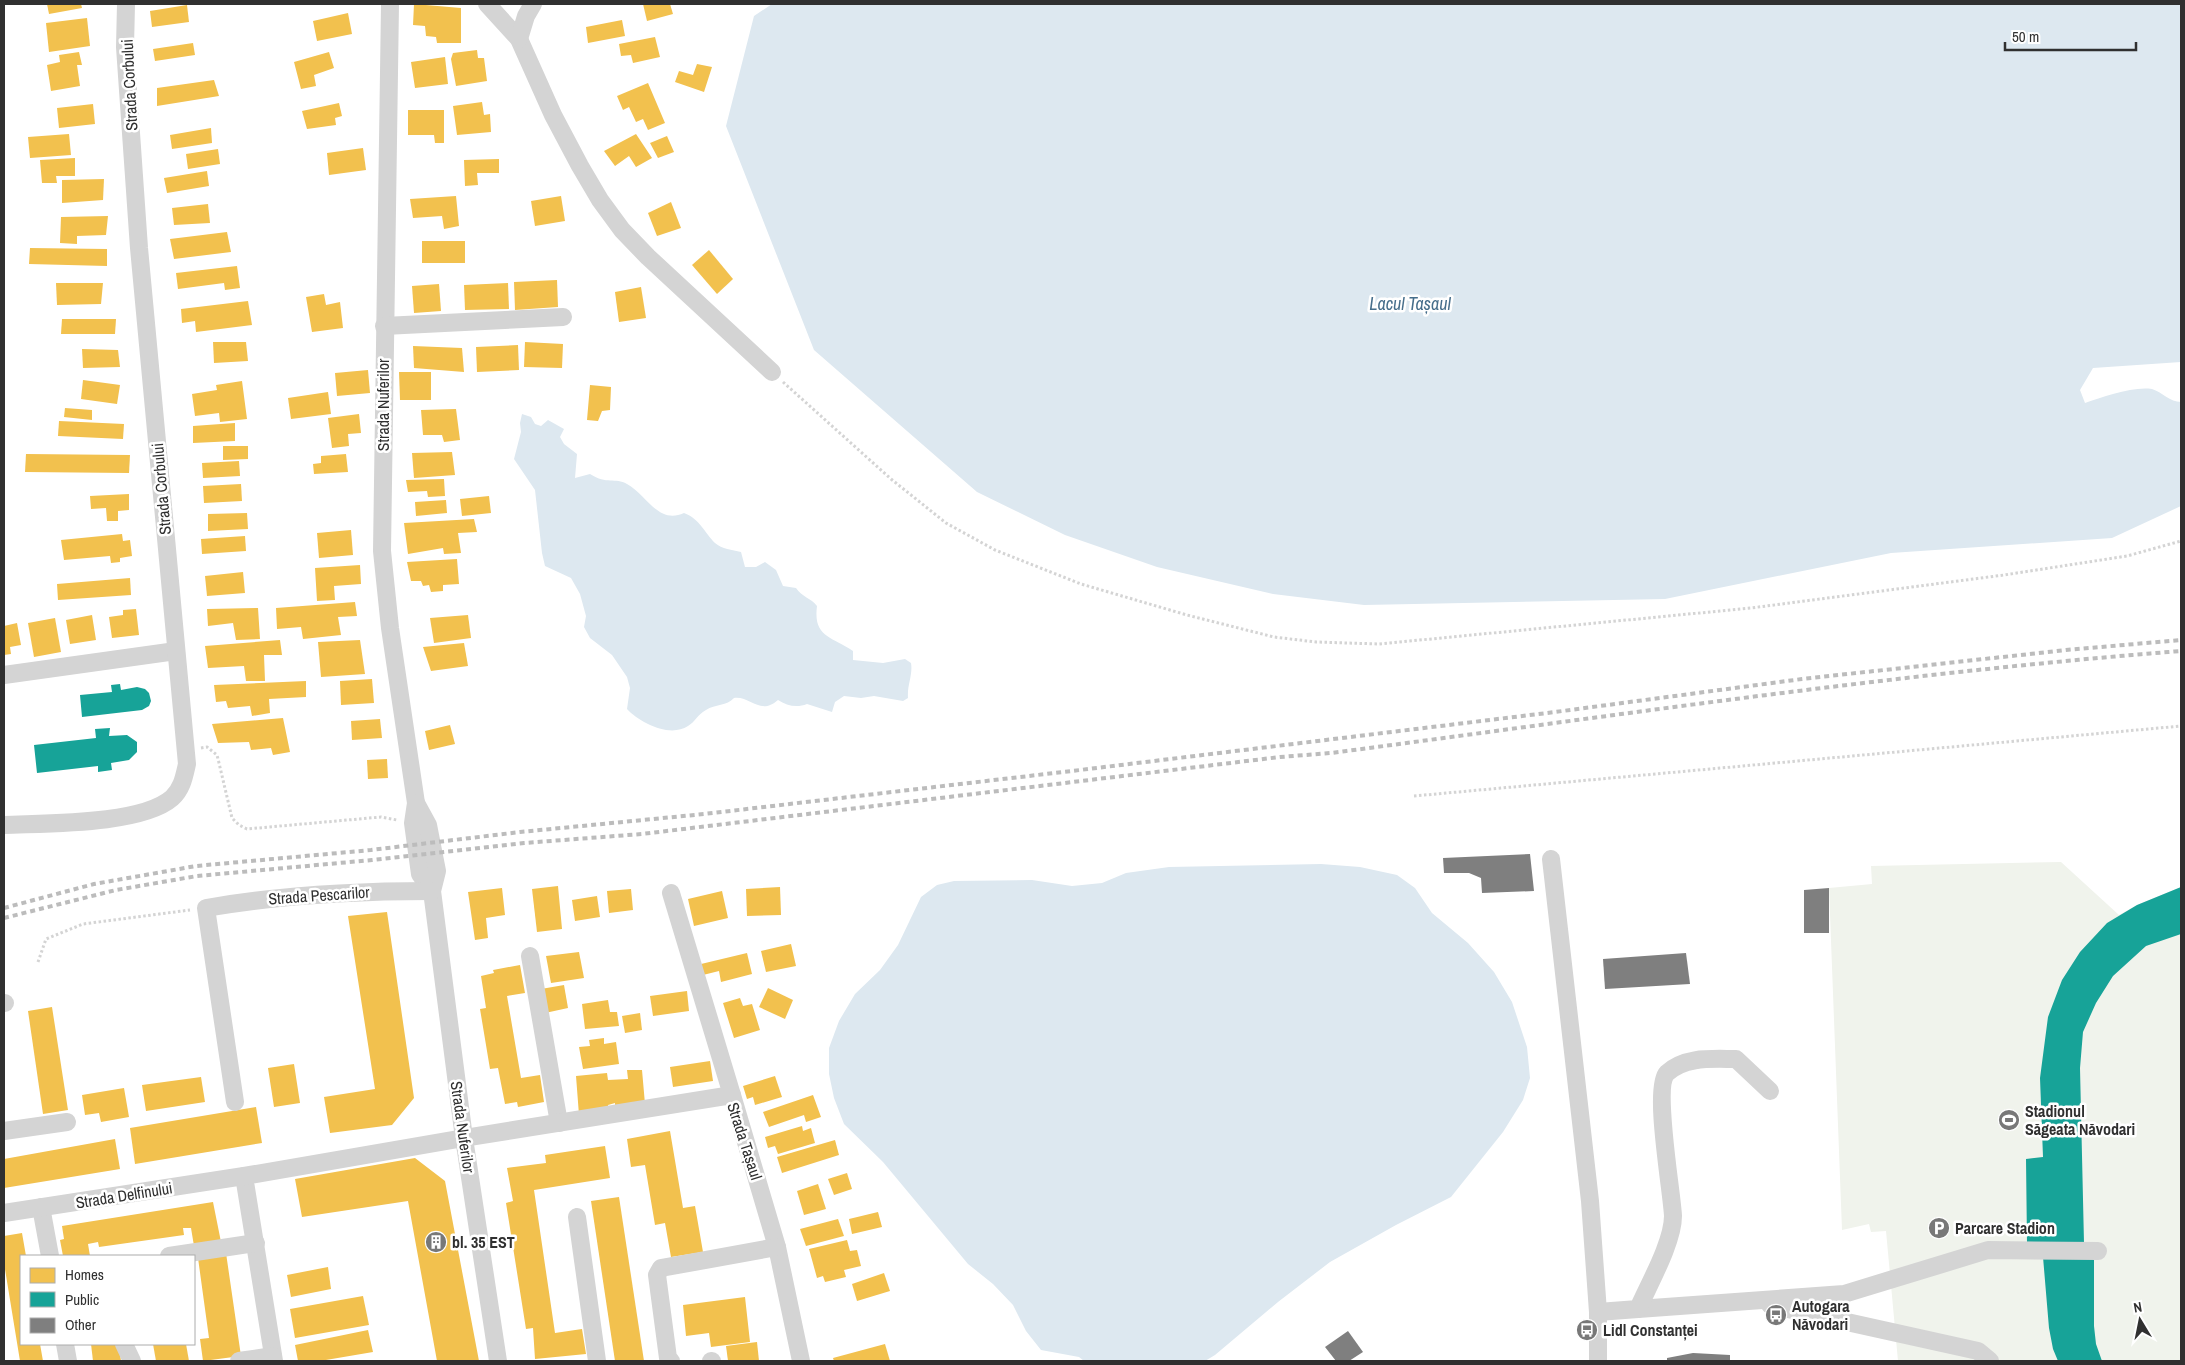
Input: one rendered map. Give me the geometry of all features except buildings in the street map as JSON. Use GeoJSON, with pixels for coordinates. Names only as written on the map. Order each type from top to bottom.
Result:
{"type":"FeatureCollection","features":[{"type":"Feature","properties":{"kind":"street","name":"Strada Corbului"},"geometry":{"type":"LineString","coordinates":[[4,825],[104,819],[146,811],[171,798],[180,789],[187,764],[139,248],[126,47],[126,4]]}},
{"type":"Feature","properties":{"kind":"street","name":"Strada Nuferilor"},"geometry":{"type":"LineString","coordinates":[[390,4],[382,551],[390,628],[416,803],[412,823],[420,874],[432,891]]}},
{"type":"Feature","properties":{"kind":"street"},"geometry":{"type":"LineString","coordinates":[[486,4],[519,39],[554,116],[580,166],[600,200],[622,230],[648,257],[772,372]]}},
{"type":"Feature","properties":{"kind":"street"},"geometry":{"type":"LineString","coordinates":[[519,39],[526,16],[533,4]]}},
{"type":"Feature","properties":{"kind":"street"},"geometry":{"type":"LineString","coordinates":[[384,326],[563,317]]}},
{"type":"Feature","properties":{"kind":"street"},"geometry":{"type":"LineString","coordinates":[[4,675],[176,651]]}},
{"type":"Feature","properties":{"kind":"street","name":"Strada Nuferilor"},"geometry":{"type":"LineString","coordinates":[[416,803],[428,825],[436,871],[432,891],[464,1138],[498,1361]]}},
{"type":"Feature","properties":{"kind":"street"},"geometry":{"type":"LineString","coordinates":[[1551,859],[1590,1200],[1598,1312],[1598,1361]]}},
{"type":"Feature","properties":{"kind":"street","name":"Strada Pescarilor"},"geometry":{"type":"LineString","coordinates":[[206,908],[294,895],[378,891],[432,891]]}},
{"type":"Feature","properties":{"kind":"street"},"geometry":{"type":"LineString","coordinates":[[671,893],[732,1095]]}},
{"type":"Feature","properties":{"kind":"street"},"geometry":{"type":"LineString","coordinates":[[206,908],[235,1102]]}},
{"type":"Feature","properties":{"kind":"street"},"geometry":{"type":"LineString","coordinates":[[530,956],[559,1123]]}},
{"type":"Feature","properties":{"kind":"street"},"geometry":{"type":"LineString","coordinates":[[1638,1309],[1668,1240],[1673,1218],[1662,1114],[1661,1088],[1665,1074],[1678,1065],[1694,1060],[1736,1059],[1770,1091]]}},
{"type":"Feature","properties":{"kind":"street","name":"Strada Tașaul"},"geometry":{"type":"LineString","coordinates":[[464,1138],[732,1095],[777,1247],[801,1361]]}},
{"type":"Feature","properties":{"kind":"street"},"geometry":{"type":"LineString","coordinates":[[4,1131],[67,1122]]}},
{"type":"Feature","properties":{"kind":"street","name":"Strada Delfinului"},"geometry":{"type":"LineString","coordinates":[[4,1213],[244,1176],[464,1138]]}},
{"type":"Feature","properties":{"kind":"street"},"geometry":{"type":"LineString","coordinates":[[239,1361],[274,1359],[244,1176]]}},
{"type":"Feature","properties":{"kind":"street"},"geometry":{"type":"LineString","coordinates":[[41,1207],[50,1255]]}},
{"type":"Feature","properties":{"kind":"street"},"geometry":{"type":"LineString","coordinates":[[577,1217],[596,1361]]}},
{"type":"Feature","properties":{"kind":"street"},"geometry":{"type":"LineString","coordinates":[[176,1255],[256,1243]]}},
{"type":"Feature","properties":{"kind":"street"},"geometry":{"type":"LineString","coordinates":[[671,1361],[668,1358],[657,1275],[661,1268],[777,1247]]}},
{"type":"Feature","properties":{"kind":"street"},"geometry":{"type":"LineString","coordinates":[[1598,1312],[1844,1294],[1988,1250],[2098,1251]]}},
{"type":"Feature","properties":{"kind":"street"},"geometry":{"type":"LineString","coordinates":[[1750,1301],[1984,1356]]}},
{"type":"Feature","properties":{"kind":"street"},"geometry":{"type":"LineString","coordinates":[[65,1345],[68,1361]]}},
{"type":"Feature","properties":{"kind":"street"},"geometry":{"type":"LineString","coordinates":[[124,1345],[132,1361]]}},
{"type":"Feature","properties":{"kind":"path"},"geometry":{"type":"LineString","coordinates":[[772,372],[912,496],[946,523],[995,550],[1081,584],[1187,615],[1274,637],[1316,642],[1379,644],[1752,608],[2004,575],[2127,556],[2181,540]]}},
{"type":"Feature","properties":{"kind":"path"},"geometry":{"type":"LineString","coordinates":[[1414,796],[2181,726]]}},
{"type":"Feature","properties":{"kind":"path"},"geometry":{"type":"LineString","coordinates":[[186,750],[207,747],[217,755],[232,818],[246,829],[381,817],[412,823]]}},
{"type":"Feature","properties":{"kind":"path"},"geometry":{"type":"LineString","coordinates":[[38,962],[46,939],[83,924],[206,908]]}},
{"type":"Feature","properties":{"kind":"shaded area","name":"Stadionul Săgeata Năvodari"},"geometry":{"type":"Polygon","coordinates":[[[2061,862],[2119,915],[2137,905],[2181,887],[2181,1361],[1898,1361],[1886,1231],[1871,1232],[1869,1224],[1842,1230],[1829,888],[1872,884],[1871,866],[2061,862]]]}},
{"type":"Feature","properties":{"kind":"water","name":"Lacul Tașaul"},"geometry":{"type":"Polygon","coordinates":[[[772,4],[2181,4],[2181,362],[2093,368],[2080,390],[2085,403],[2118,393],[2144,388],[2152,389],[2177,402],[2181,402],[2181,506],[2112,538],[1891,553],[1665,599],[1364,605],[1273,594],[1157,567],[1065,535],[977,492],[814,350],[726,126],[754,16],[772,4]]]}},
{"type":"Feature","properties":{"kind":"water"},"geometry":{"type":"Polygon","coordinates":[[[522,414],[531,417],[535,424],[541,426],[548,420],[564,429],[560,437],[564,444],[577,454],[575,478],[590,474],[601,479],[623,482],[660,512],[675,516],[684,513],[694,519],[715,543],[727,549],[741,552],[745,567],[756,567],[765,562],[776,570],[783,586],[796,588],[817,606],[816,616],[821,630],[853,651],[853,660],[883,663],[905,659],[911,663],[908,698],[903,701],[874,696],[861,698],[844,696],[835,702],[832,712],[807,704],[792,706],[778,700],[772,704],[761,706],[740,698],[734,698],[703,712],[688,726],[673,730],[664,730],[639,719],[627,709],[630,688],[627,677],[612,655],[590,638],[584,627],[586,616],[580,594],[571,578],[545,566],[535,490],[514,459],[521,432],[522,414]]]}},
{"type":"Feature","properties":{"kind":"water"},"geometry":{"type":"Polygon","coordinates":[[[1321,864],[1360,867],[1397,875],[1415,888],[1432,913],[1468,943],[1494,972],[1512,1002],[1527,1047],[1530,1078],[1523,1100],[1503,1132],[1451,1197],[1330,1262],[1278,1302],[1215,1355],[1205,1361],[1084,1361],[1079,1357],[1041,1350],[1026,1331],[1013,1305],[993,1284],[968,1264],[883,1162],[844,1124],[834,1098],[829,1074],[829,1048],[839,1021],[855,994],[880,970],[898,945],[921,897],[937,885],[954,881],[1032,880],[1072,886],[1102,883],[1126,873],[1169,867],[1321,864]]]}},
{"type":"Feature","properties":{"kind":"railway"},"geometry":{"type":"LineString","coordinates":[[4,908],[94,884],[196,866],[371,850],[520,832],[704,814],[1555,712],[1802,679],[2066,650],[2181,640]]}},
{"type":"Feature","properties":{"kind":"railway"},"geometry":{"type":"LineString","coordinates":[[4,918],[116,890],[197,876],[372,860],[524,843],[642,834],[1280,757],[1331,753],[1862,683],[2075,660],[2181,651]]}},
{"type":"Feature","properties":{"kind":"place","name":"Stadionul Săgeata Năvodari"},"geometry":{"type":"Point","coordinates":[2009,1120]}},
{"type":"Feature","properties":{"kind":"place","name":"Parcare Stadion"},"geometry":{"type":"Point","coordinates":[1939,1228]}},
{"type":"Feature","properties":{"kind":"place","name":"bl. 35 EST"},"geometry":{"type":"Point","coordinates":[436,1242]}},
{"type":"Feature","properties":{"kind":"place","name":"Autogara Năvodari"},"geometry":{"type":"Point","coordinates":[1776,1315]}},
{"type":"Feature","properties":{"kind":"place","name":"Lidl Constanței"},"geometry":{"type":"Point","coordinates":[1587,1330]}}]}
